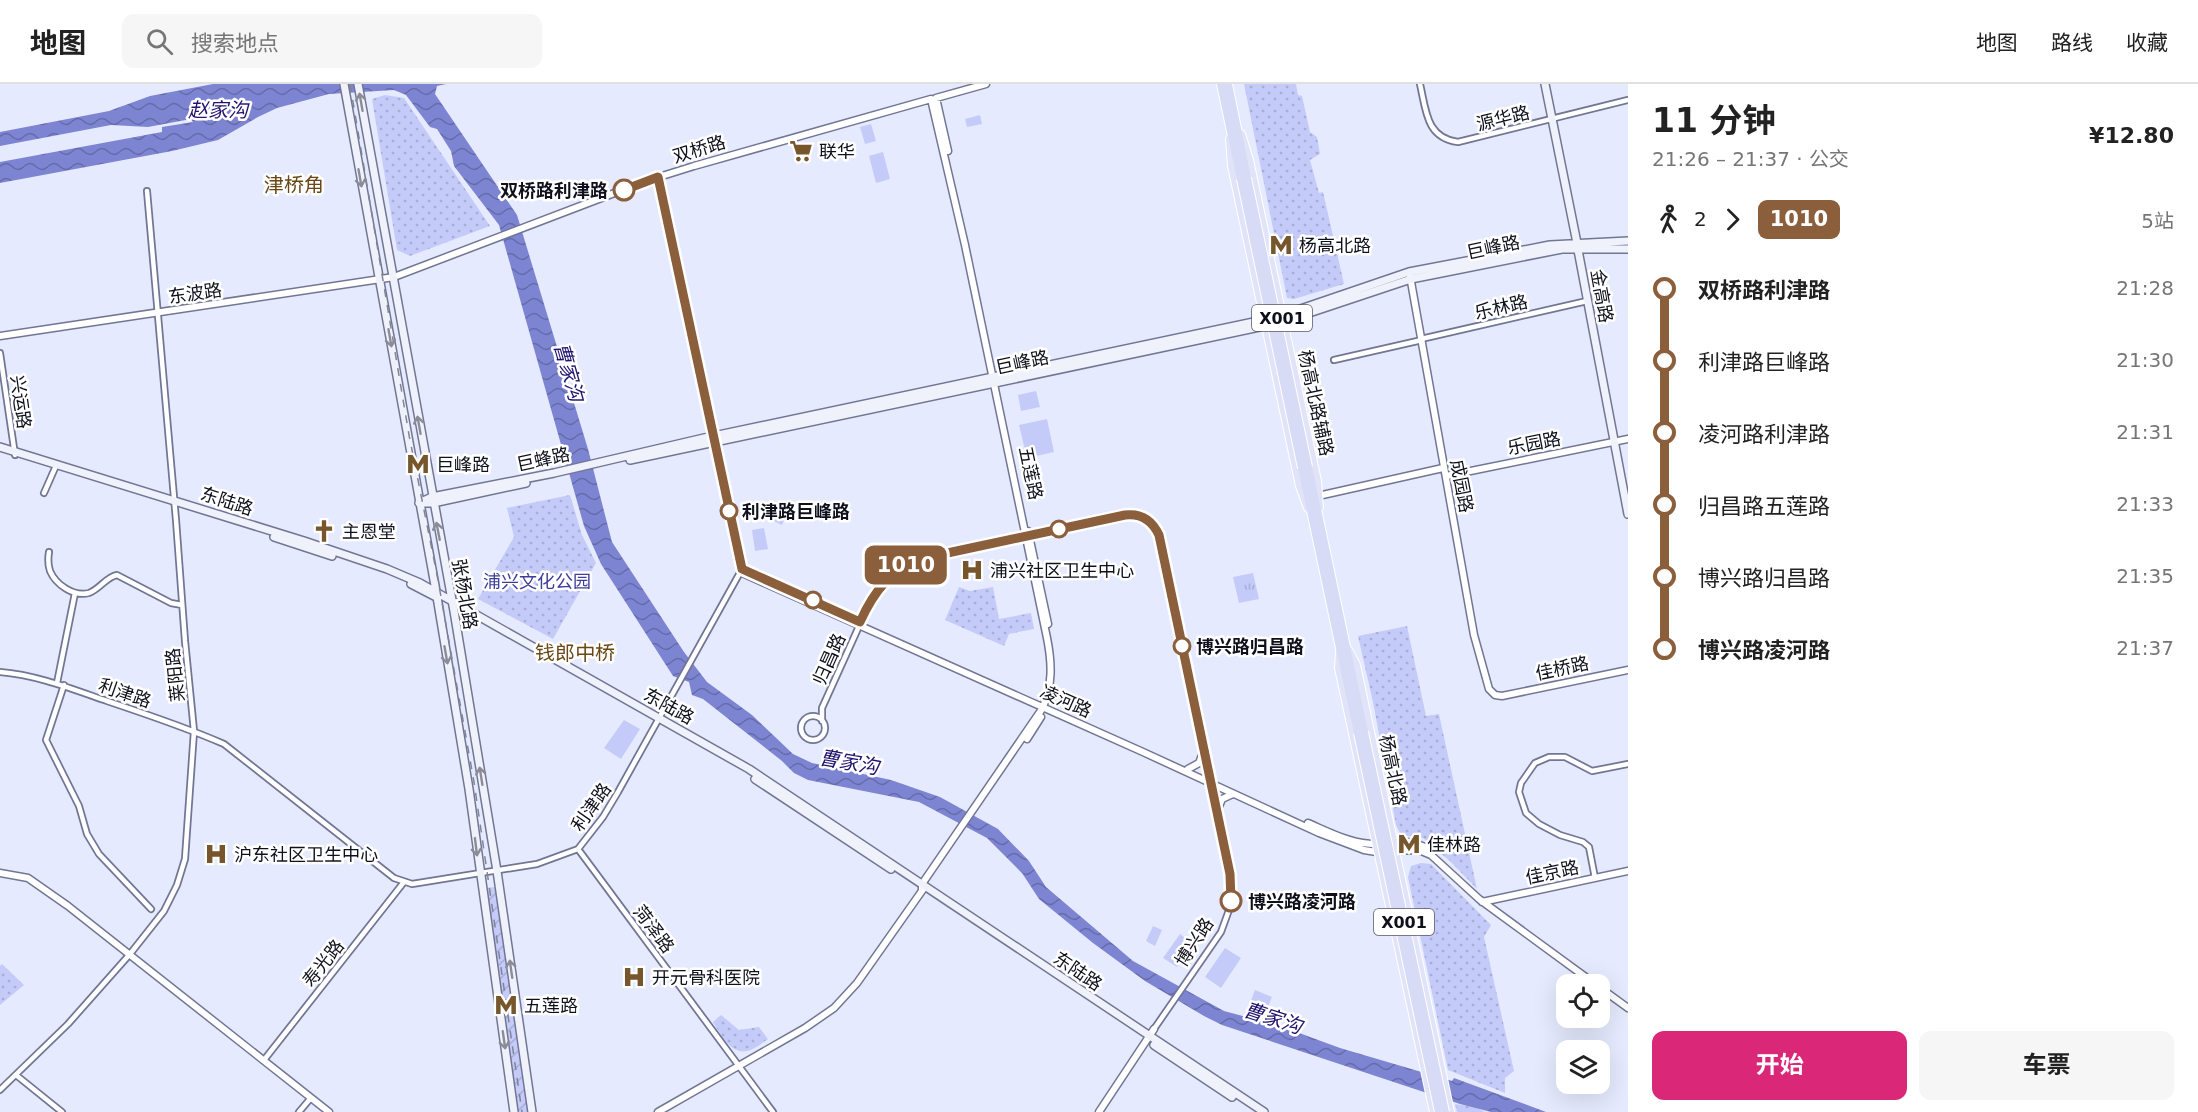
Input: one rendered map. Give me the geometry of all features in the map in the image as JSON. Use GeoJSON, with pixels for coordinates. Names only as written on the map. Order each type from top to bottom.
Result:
{"type":"FeatureCollection","features":[{"type":"Feature","properties":{"kind":"highway","name":"杨高北路"},"geometry":{"type":"LineString","coordinates":[[1221,84],[1231,116],[1439,1112]]}},
{"type":"Feature","properties":{"kind":"highway","name":"杨高北路"},"geometry":{"type":"LineString","coordinates":[[1228,84],[1231,116]]}},
{"type":"Feature","properties":{"kind":"highway","name":"杨高北路"},"geometry":{"type":"LineString","coordinates":[[1361,732],[1445,1112]]}},
{"type":"Feature","properties":{"kind":"main road","name":"张杨北路"},"geometry":{"type":"LineString","coordinates":[[344,84],[469,789],[514,1112]]}},
{"type":"Feature","properties":{"kind":"main road","name":"张杨北路"},"geometry":{"type":"LineString","coordinates":[[358,84],[452,603],[497,871],[532,1112]]}},
{"type":"Feature","properties":{"kind":"main road","name":"金高路"},"geometry":{"type":"LineString","coordinates":[[1545,84],[1628,514]]}},
{"type":"Feature","properties":{"kind":"main road","name":"杨高北路辅路"},"geometry":{"type":"LineString","coordinates":[[1231,116],[1249,160],[1317,482],[1317,524]]}},
{"type":"Feature","properties":{"kind":"main road","name":"杨高北路辅路"},"geometry":{"type":"LineString","coordinates":[[1231,116],[1232,166],[1300,486],[1317,524]]}},
{"type":"Feature","properties":{"kind":"main road","name":"巨峰路"},"geometry":{"type":"LineString","coordinates":[[419,503],[1282,319],[1410,276],[1562,249],[1628,241]]}},
{"type":"Feature","properties":{"kind":"main road","name":"巨峰路"},"geometry":{"type":"LineString","coordinates":[[1577,247],[1628,249]]}},
{"type":"Feature","properties":{"kind":"main road","name":"东陆路"},"geometry":{"type":"LineString","coordinates":[[0,447],[55,468],[174,503]]}},
{"type":"Feature","properties":{"kind":"main road","name":"东陆路"},"geometry":{"type":"LineString","coordinates":[[0,451],[14,453],[174,503],[378,570],[436,594],[658,721],[760,776],[1255,1112]]}},
{"type":"Feature","properties":{"kind":"main road","name":"杨高北路"},"geometry":{"type":"LineString","coordinates":[[1343,647],[1356,665],[1449,1112]]}},
{"type":"Feature","properties":{"kind":"main road","name":"杨高北路"},"geometry":{"type":"LineString","coordinates":[[1343,647],[1339,668],[1434,1112]]}},
{"type":"Feature","properties":{"kind":"main road","name":"东陆路"},"geometry":{"type":"LineString","coordinates":[[1148,1038],[1264,1112]]}},
{"type":"Feature","properties":{"kind":"street","name":"双桥路"},"geometry":{"type":"LineString","coordinates":[[394,278],[658,177],[986,84]]}},
{"type":"Feature","properties":{"kind":"street","name":"源华路"},"geometry":{"type":"LineString","coordinates":[[1420,84],[1432,127],[1436,134],[1450,141],[1467,141],[1628,100]]}},
{"type":"Feature","properties":{"kind":"street","name":"五莲路"},"geometry":{"type":"LineString","coordinates":[[658,1112],[813,1023],[840,1002],[863,975],[1046,706],[1051,681],[1051,658],[933,99]]}},
{"type":"Feature","properties":{"kind":"street"},"geometry":{"type":"LineString","coordinates":[[658,177],[742,571]]}},
{"type":"Feature","properties":{"kind":"street","name":"莱阳路"},"geometry":{"type":"LineString","coordinates":[[0,1090],[68,1024],[130,954],[164,910],[177,885],[185,856],[194,731],[147,191]]}},
{"type":"Feature","properties":{"kind":"street","name":"成园路"},"geometry":{"type":"LineString","coordinates":[[1410,276],[1474,635],[1489,689],[1495,695],[1502,696]]}},
{"type":"Feature","properties":{"kind":"street","name":"东波路"},"geometry":{"type":"LineString","coordinates":[[0,336],[394,278]]}},
{"type":"Feature","properties":{"kind":"street","name":"乐林路"},"geometry":{"type":"LineString","coordinates":[[1334,360],[1587,301]]}},
{"type":"Feature","properties":{"kind":"street","name":"兴运路"},"geometry":{"type":"LineString","coordinates":[[0,353],[14,453]]}},
{"type":"Feature","properties":{"kind":"street","name":"乐园路"},"geometry":{"type":"LineString","coordinates":[[1446,476],[1628,439]]}},
{"type":"Feature","properties":{"kind":"street"},"geometry":{"type":"LineString","coordinates":[[44,493],[55,468]]}},
{"type":"Feature","properties":{"kind":"street"},"geometry":{"type":"LineString","coordinates":[[1318,496],[1443,468]]}},
{"type":"Feature","properties":{"kind":"street","name":"归昌路"},"geometry":{"type":"LineString","coordinates":[[822,721],[822,708],[860,624],[880,586],[903,567],[929,557],[1125,515],[1138,515],[1149,520]]}},
{"type":"Feature","properties":{"kind":"street","name":"博兴路"},"geometry":{"type":"LineString","coordinates":[[1099,1112],[1221,932],[1231,903],[1231,878],[1159,535],[1149,520]]}},
{"type":"Feature","properties":{"kind":"street"},"geometry":{"type":"LineString","coordinates":[[49,552],[50,571],[64,588],[75,593],[91,592],[111,576],[117,575],[171,603],[182,605]]}},
{"type":"Feature","properties":{"kind":"street","name":"凌河路"},"geometry":{"type":"LineString","coordinates":[[742,571],[1188,769],[1233,794],[1338,841],[1380,853]]}},
{"type":"Feature","properties":{"kind":"street","name":"利津路"},"geometry":{"type":"LineString","coordinates":[[0,672],[14,673],[64,685],[194,731],[230,748],[394,878],[412,884],[537,864],[578,849],[603,817],[618,792],[742,571]]}},
{"type":"Feature","properties":{"kind":"street"},"geometry":{"type":"LineString","coordinates":[[57,683],[75,593]]}},
{"type":"Feature","properties":{"kind":"street","name":"佳桥路"},"geometry":{"type":"LineString","coordinates":[[1502,696],[1628,670]]}},
{"type":"Feature","properties":{"kind":"street"},"geometry":{"type":"LineString","coordinates":[[64,685],[46,740],[79,806],[87,834],[99,854],[151,909]]}},
{"type":"Feature","properties":{"kind":"street","name":"凌河路"},"geometry":{"type":"LineString","coordinates":[[1046,706],[1340,837],[1377,844]]}},
{"type":"Feature","properties":{"kind":"street","name":"归昌路"},"geometry":{"type":"LineString","coordinates":[[811,716],[822,708]]}},
{"type":"Feature","properties":{"kind":"street"},"geometry":{"type":"LineString","coordinates":[[811,716],[818,717],[822,721],[825,727],[822,736],[814,740],[807,739],[803,735],[801,726],[803,720],[811,716]]}},
{"type":"Feature","properties":{"kind":"street"},"geometry":{"type":"LineString","coordinates":[[1188,769],[1199,763],[1204,750]]}},
{"type":"Feature","properties":{"kind":"street"},"geometry":{"type":"LineString","coordinates":[[1595,878],[1589,847],[1583,842],[1560,835],[1539,824],[1526,813],[1519,792],[1521,783],[1535,763],[1549,757],[1565,758],[1592,771],[1628,764]]}},
{"type":"Feature","properties":{"kind":"street"},"geometry":{"type":"LineString","coordinates":[[1217,811],[1222,799],[1233,794]]}},
{"type":"Feature","properties":{"kind":"street"},"geometry":{"type":"LineString","coordinates":[[1377,844],[1408,841],[1432,851],[1437,860]]}},
{"type":"Feature","properties":{"kind":"street","name":"菏泽路"},"geometry":{"type":"LineString","coordinates":[[578,849],[773,1112]]}},
{"type":"Feature","properties":{"kind":"street"},"geometry":{"type":"LineString","coordinates":[[1380,853],[1419,850],[1425,852],[1484,903],[1581,974]]}},
{"type":"Feature","properties":{"kind":"street"},"geometry":{"type":"LineString","coordinates":[[0,873],[28,878],[68,906],[329,1112]]}},
{"type":"Feature","properties":{"kind":"street","name":"佳京路"},"geometry":{"type":"LineString","coordinates":[[1484,903],[1595,878],[1628,873]]}},
{"type":"Feature","properties":{"kind":"street","name":"佳京路"},"geometry":{"type":"LineString","coordinates":[[1484,903],[1628,873]]}},
{"type":"Feature","properties":{"kind":"street","name":"寿光路"},"geometry":{"type":"LineString","coordinates":[[264,1060],[404,882]]}},
{"type":"Feature","properties":{"kind":"street"},"geometry":{"type":"LineString","coordinates":[[1610,995],[1628,1008]]}},
{"type":"Feature","properties":{"kind":"street"},"geometry":{"type":"LineString","coordinates":[[16,1076],[62,1112]]}},
{"type":"Feature","properties":{"kind":"street"},"geometry":{"type":"LineString","coordinates":[[299,1112],[310,1099]]}},
{"type":"Feature","properties":{"kind":"green space"},"geometry":{"type":"Polygon","coordinates":[[[1244,84],[1296,84],[1298,95],[1302,96],[1310,132],[1317,137],[1320,154],[1310,160],[1319,193],[1323,192],[1344,284],[1294,299],[1287,298],[1244,84]]]}},
{"type":"Feature","properties":{"kind":"green space"},"geometry":{"type":"Polygon","coordinates":[[[385,95],[404,98],[490,226],[410,256],[397,250],[372,99],[385,95]]]}},
{"type":"Feature","properties":{"kind":"green space"},"geometry":{"type":"Polygon","coordinates":[[[980,115],[982,124],[967,127],[965,119],[980,115]]]}},
{"type":"Feature","properties":{"kind":"green space"},"geometry":{"type":"Polygon","coordinates":[[[871,124],[876,141],[865,144],[860,127],[871,124]]]}},
{"type":"Feature","properties":{"kind":"green space"},"geometry":{"type":"Polygon","coordinates":[[[883,152],[890,179],[876,183],[869,156],[883,152]]]}},
{"type":"Feature","properties":{"kind":"green space"},"geometry":{"type":"Polygon","coordinates":[[[1036,391],[1040,407],[1021,411],[1018,395],[1036,391]]]}},
{"type":"Feature","properties":{"kind":"green space"},"geometry":{"type":"Polygon","coordinates":[[[1047,419],[1054,452],[1027,458],[1019,425],[1047,419]]]}},
{"type":"Feature","properties":{"kind":"green space","name":"浦兴文化公园"},"geometry":{"type":"Polygon","coordinates":[[[570,495],[582,535],[596,563],[553,639],[478,599],[514,537],[507,508],[570,495]]]}},
{"type":"Feature","properties":{"kind":"green space"},"geometry":{"type":"Polygon","coordinates":[[[771,510],[785,517],[782,525],[767,518],[771,510]]]}},
{"type":"Feature","properties":{"kind":"green space"},"geometry":{"type":"Polygon","coordinates":[[[764,528],[768,549],[755,551],[752,530],[764,528]]]}},
{"type":"Feature","properties":{"kind":"green space"},"geometry":{"type":"Polygon","coordinates":[[[1253,573],[1259,599],[1239,603],[1233,577],[1253,573]]]}},
{"type":"Feature","properties":{"kind":"green space"},"geometry":{"type":"Polygon","coordinates":[[[959,587],[970,591],[993,587],[999,619],[1031,613],[1034,629],[1009,634],[1004,646],[945,620],[959,587]]]}},
{"type":"Feature","properties":{"kind":"green space"},"geometry":{"type":"Polygon","coordinates":[[[1407,626],[1426,716],[1439,714],[1477,889],[1423,838],[1401,835],[1396,825],[1358,636],[1407,626]]]}},
{"type":"Feature","properties":{"kind":"green space"},"geometry":{"type":"Polygon","coordinates":[[[624,720],[640,729],[621,759],[604,748],[624,720]]]}},
{"type":"Feature","properties":{"kind":"green space"},"geometry":{"type":"Polygon","coordinates":[[[1421,863],[1431,864],[1491,925],[1484,937],[1514,1071],[1505,1078],[1505,1093],[1448,1070],[1408,877],[1411,866],[1421,863]]]}},
{"type":"Feature","properties":{"kind":"green space"},"geometry":{"type":"Polygon","coordinates":[[[495,887],[528,1112],[517,1112],[485,888],[495,887]]]}},
{"type":"Feature","properties":{"kind":"green space"},"geometry":{"type":"Polygon","coordinates":[[[1153,926],[1162,930],[1155,946],[1146,941],[1153,926]]]}},
{"type":"Feature","properties":{"kind":"green space"},"geometry":{"type":"Polygon","coordinates":[[[1180,934],[1193,944],[1177,967],[1163,958],[1180,934]]]}},
{"type":"Feature","properties":{"kind":"green space"},"geometry":{"type":"Polygon","coordinates":[[[1225,948],[1241,958],[1221,988],[1205,977],[1225,948]]]}},
{"type":"Feature","properties":{"kind":"green space"},"geometry":{"type":"Polygon","coordinates":[[[2,964],[24,985],[0,1005],[0,966],[2,964]]]}},
{"type":"Feature","properties":{"kind":"green space"},"geometry":{"type":"Polygon","coordinates":[[[1255,990],[1272,997],[1265,1014],[1248,1008],[1255,990]]]}},
{"type":"Feature","properties":{"kind":"green space"},"geometry":{"type":"Polygon","coordinates":[[[721,1015],[739,1030],[759,1027],[768,1039],[750,1050],[736,1050],[727,1042],[713,1022],[721,1015]]]}},
{"type":"Feature","properties":{"kind":"green space"},"geometry":{"type":"Polygon","coordinates":[[[1455,1104],[1475,1107],[1485,1112],[1457,1112],[1455,1104]]]}},
{"type":"Feature","properties":{"kind":"water","name":"曹家沟"},"geometry":{"type":"Polygon","coordinates":[[[213,84],[446,84],[437,86],[435,94],[517,215],[588,449],[612,542],[684,652],[707,682],[752,715],[793,754],[812,763],[891,780],[940,797],[998,829],[1029,861],[1046,887],[1133,961],[1224,1011],[1280,1026],[1340,1048],[1452,1081],[1454,1078],[1546,1112],[1491,1112],[1460,1104],[1222,1025],[1145,981],[1093,943],[1039,899],[1022,873],[987,838],[919,802],[808,780],[794,773],[703,699],[692,695],[689,682],[673,676],[601,564],[584,526],[499,225],[454,166],[451,151],[437,129],[430,127],[406,95],[394,90],[329,94],[277,108],[218,140],[172,151],[0,183],[0,162],[162,132],[162,127],[193,122],[191,119],[148,127],[111,125],[0,146],[0,132],[109,111],[150,96],[213,84]]]}},
{"type":"Feature","properties":{"kind":"railway"},"geometry":{"type":"LineString","coordinates":[[350,84],[409,435],[438,580],[474,782],[522,1112]]}},
{"type":"Feature","properties":{"kind":"bus line","name":"1010"},"geometry":{"type":"LineString","coordinates":[[624,190],[658,177],[742,569],[860,622],[884,582],[893,573],[924,558],[1125,515],[1144,517],[1154,525],[1159,535],[1230,874],[1231,901]]}},
{"type":"Feature","properties":{"kind":"place","name":"联华"},"geometry":{"type":"Point","coordinates":[801,151]}},
{"type":"Feature","properties":{"kind":"place","name":"双桥路利津路"},"geometry":{"type":"Point","coordinates":[624,190]}},
{"type":"Feature","properties":{"kind":"place","name":"杨高北路"},"geometry":{"type":"Point","coordinates":[1281,245]}},
{"type":"Feature","properties":{"kind":"place","name":"巨峰路"},"geometry":{"type":"Point","coordinates":[418,464]}},
{"type":"Feature","properties":{"kind":"place","name":"利津路巨峰路"},"geometry":{"type":"Point","coordinates":[729,511]}},
{"type":"Feature","properties":{"kind":"place","name":"主恩堂"},"geometry":{"type":"Point","coordinates":[324,531]}},
{"type":"Feature","properties":{"kind":"place","name":"浦兴社区卫生中心"},"geometry":{"type":"Point","coordinates":[972,570]}},
{"type":"Feature","properties":{"kind":"place","name":"博兴路归昌路"},"geometry":{"type":"Point","coordinates":[1182,646]}},
{"type":"Feature","properties":{"kind":"place","name":"佳林路"},"geometry":{"type":"Point","coordinates":[1409,844]}},
{"type":"Feature","properties":{"kind":"place","name":"沪东社区卫生中心"},"geometry":{"type":"Point","coordinates":[216,854]}},
{"type":"Feature","properties":{"kind":"place","name":"博兴路凌河路"},"geometry":{"type":"Point","coordinates":[1231,901]}},
{"type":"Feature","properties":{"kind":"place","name":"开元骨科医院"},"geometry":{"type":"Point","coordinates":[634,977]}},
{"type":"Feature","properties":{"kind":"place","name":"五莲路"},"geometry":{"type":"Point","coordinates":[506,1005]}},
{"type":"Feature","properties":{"kind":"district","name":"津桥角"},"geometry":{"type":"Point","coordinates":[294,185]}},
{"type":"Feature","properties":{"kind":"district","name":"钱郎中桥"},"geometry":{"type":"Point","coordinates":[575,653]}},
{"type":"Feature","properties":{"kind":"water label","name":"赵家沟"},"geometry":{"type":"Point","coordinates":[218,110]}}]}
